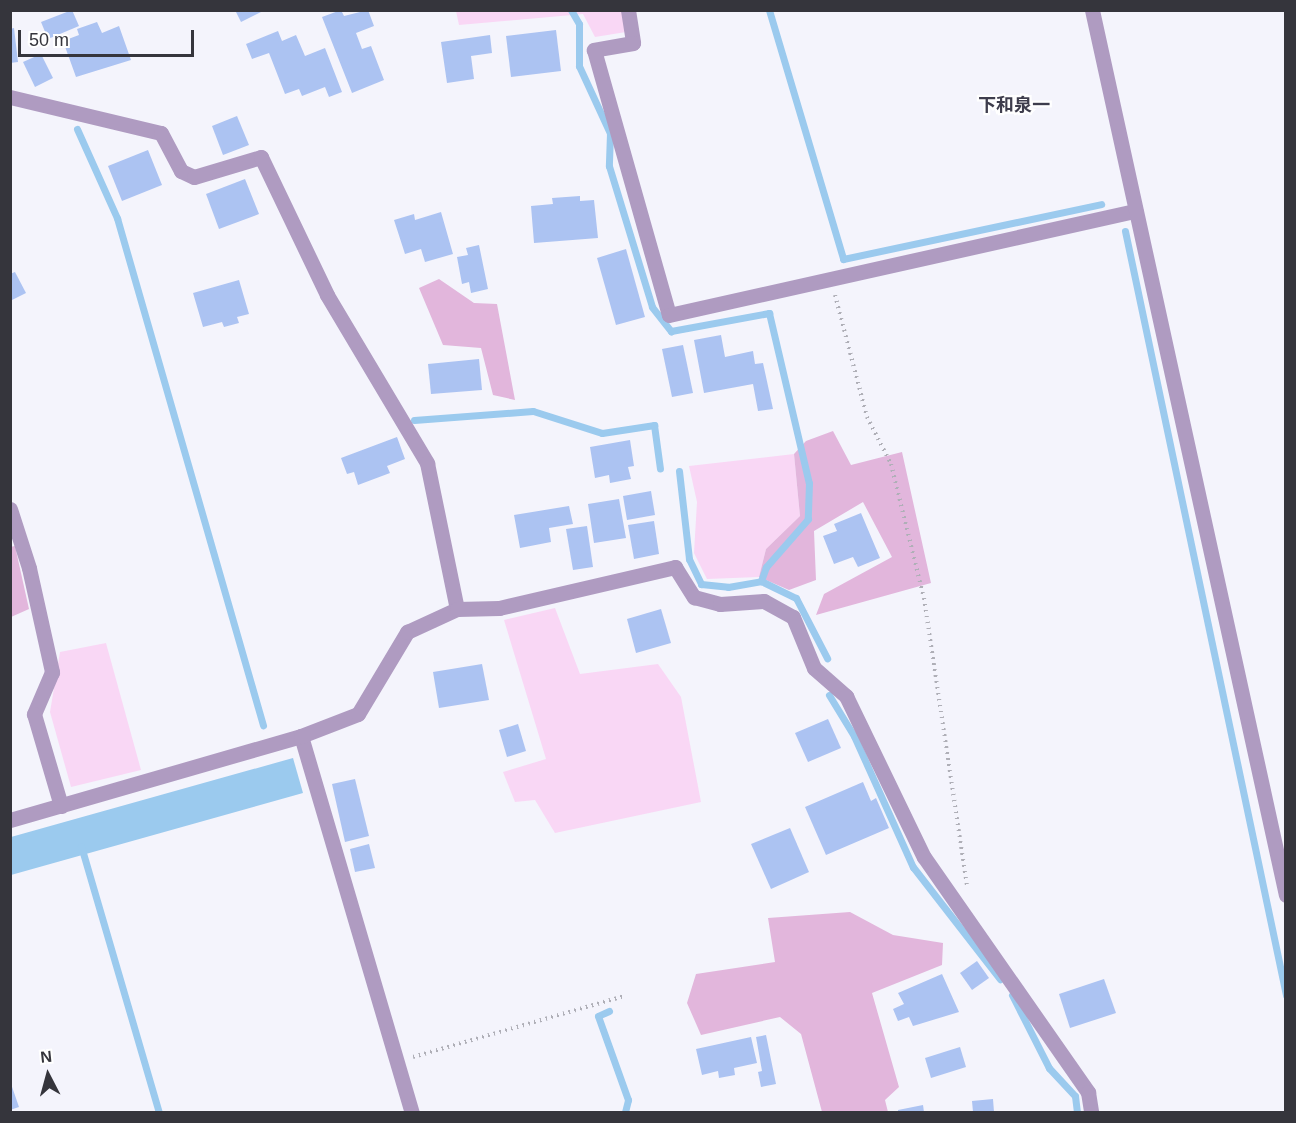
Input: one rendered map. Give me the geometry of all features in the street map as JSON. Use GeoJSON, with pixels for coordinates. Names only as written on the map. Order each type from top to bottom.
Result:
{"type":"FeatureCollection","features":[{"type":"Feature","properties":{"kind":"street"},"geometry":{"type":"LineString","coordinates":[[628,10],[633,43],[594,50],[669,315],[1136,212]]}},
{"type":"Feature","properties":{"kind":"street"},"geometry":{"type":"LineString","coordinates":[[1092,10],[1286,895]]}},
{"type":"Feature","properties":{"kind":"street"},"geometry":{"type":"LineString","coordinates":[[10,97],[162,133],[181,171],[194,177],[261,157],[327,295],[427,463],[457,609]]}},
{"type":"Feature","properties":{"kind":"street"},"geometry":{"type":"LineString","coordinates":[[10,509],[29,568],[52,672],[34,714],[62,806]]}},
{"type":"Feature","properties":{"kind":"street"},"geometry":{"type":"LineString","coordinates":[[10,820],[301,736],[358,714],[407,632],[457,609],[499,608],[675,567],[694,597],[720,604],[764,601],[793,617],[814,668],[846,696],[924,857],[1088,1092],[1091,1113]]}},
{"type":"Feature","properties":{"kind":"street"},"geometry":{"type":"LineString","coordinates":[[301,736],[412,1113]]}},
{"type":"Feature","properties":{"kind":"path"},"geometry":{"type":"LineString","coordinates":[[831,279],[867,417],[891,464],[924,598],[967,889]]}},
{"type":"Feature","properties":{"kind":"path"},"geometry":{"type":"LineString","coordinates":[[398,1062],[626,996]]}},
{"type":"Feature","properties":{"kind":"shaded area"},"geometry":{"type":"Polygon","coordinates":[[[456,11],[622,11],[626,32],[595,37],[583,14],[459,25],[456,11]]]}},
{"type":"Feature","properties":{"kind":"shaded area"},"geometry":{"type":"Polygon","coordinates":[[[439,279],[474,303],[497,304],[515,400],[493,395],[481,348],[443,345],[419,288],[439,279]]]}},
{"type":"Feature","properties":{"kind":"shaded area"},"geometry":{"type":"Polygon","coordinates":[[[833,431],[851,465],[902,452],[931,583],[816,615],[824,594],[892,557],[863,502],[814,531],[816,580],[789,590],[759,577],[766,549],[800,516],[794,454],[806,441],[833,431]]]}},
{"type":"Feature","properties":{"kind":"shaded area"},"geometry":{"type":"Polygon","coordinates":[[[794,454],[800,516],[766,549],[759,577],[707,579],[694,553],[697,502],[689,466],[794,454]]]}},
{"type":"Feature","properties":{"kind":"shaded area"},"geometry":{"type":"Polygon","coordinates":[[[15,546],[29,609],[11,617],[10,547],[15,546]]]}},
{"type":"Feature","properties":{"kind":"shaded area"},"geometry":{"type":"Polygon","coordinates":[[[555,608],[580,674],[658,664],[681,697],[701,802],[555,833],[535,800],[515,802],[503,772],[546,759],[504,620],[555,608]]]}},
{"type":"Feature","properties":{"kind":"shaded area"},"geometry":{"type":"Polygon","coordinates":[[[106,643],[141,770],[71,787],[50,712],[60,652],[106,643]]]}},
{"type":"Feature","properties":{"kind":"shaded area"},"geometry":{"type":"Polygon","coordinates":[[[850,912],[893,935],[943,943],[942,965],[872,993],[899,1087],[885,1100],[888,1112],[822,1112],[801,1034],[780,1017],[701,1035],[687,1003],[696,974],[775,962],[768,918],[850,912]]]}},
{"type":"Feature","properties":{"kind":"water"},"geometry":{"type":"Polygon","coordinates":[[[293,758],[303,793],[11,875],[11,837],[293,758]]]}},
{"type":"Feature","properties":{"kind":"building"},"geometry":{"type":"Polygon","coordinates":[[[72,10],[79,26],[48,39],[41,22],[72,10]]]}},
{"type":"Feature","properties":{"kind":"building"},"geometry":{"type":"Polygon","coordinates":[[[235,10],[265,10],[241,22],[235,10]]]}},
{"type":"Feature","properties":{"kind":"building"},"geometry":{"type":"Polygon","coordinates":[[[341,10],[344,16],[368,10],[374,26],[356,33],[362,49],[371,46],[384,80],[352,93],[322,17],[341,10]]]}},
{"type":"Feature","properties":{"kind":"building"},"geometry":{"type":"Polygon","coordinates":[[[97,22],[102,33],[119,26],[131,60],[76,77],[63,41],[79,35],[77,29],[97,22]]]}},
{"type":"Feature","properties":{"kind":"building"},"geometry":{"type":"Polygon","coordinates":[[[14,28],[18,62],[10,63],[10,29],[14,28]]]}},
{"type":"Feature","properties":{"kind":"building"},"geometry":{"type":"Polygon","coordinates":[[[556,30],[561,71],[511,77],[506,36],[556,30]]]}},
{"type":"Feature","properties":{"kind":"building"},"geometry":{"type":"Polygon","coordinates":[[[278,31],[282,41],[296,35],[305,56],[325,48],[342,92],[329,97],[325,87],[302,96],[299,89],[285,94],[269,53],[252,59],[246,44],[278,31]]]}},
{"type":"Feature","properties":{"kind":"building"},"geometry":{"type":"Polygon","coordinates":[[[490,35],[492,53],[471,56],[474,79],[447,83],[441,42],[490,35]]]}},
{"type":"Feature","properties":{"kind":"building"},"geometry":{"type":"Polygon","coordinates":[[[41,54],[53,78],[35,87],[23,62],[41,54]]]}},
{"type":"Feature","properties":{"kind":"building"},"geometry":{"type":"Polygon","coordinates":[[[237,116],[249,145],[223,155],[212,126],[237,116]]]}},
{"type":"Feature","properties":{"kind":"building"},"geometry":{"type":"Polygon","coordinates":[[[148,150],[162,185],[122,201],[108,166],[148,150]]]}},
{"type":"Feature","properties":{"kind":"building"},"geometry":{"type":"Polygon","coordinates":[[[245,179],[259,214],[219,229],[206,194],[245,179]]]}},
{"type":"Feature","properties":{"kind":"building"},"geometry":{"type":"Polygon","coordinates":[[[580,196],[580,201],[594,200],[598,238],[534,243],[531,206],[553,204],[552,198],[580,196]]]}},
{"type":"Feature","properties":{"kind":"building"},"geometry":{"type":"Polygon","coordinates":[[[441,212],[453,254],[425,262],[421,249],[405,254],[394,220],[414,214],[415,220],[441,212]]]}},
{"type":"Feature","properties":{"kind":"building"},"geometry":{"type":"Polygon","coordinates":[[[479,245],[488,289],[471,293],[469,282],[462,284],[457,257],[468,255],[466,248],[479,245]]]}},
{"type":"Feature","properties":{"kind":"building"},"geometry":{"type":"Polygon","coordinates":[[[626,249],[645,317],[616,325],[597,258],[626,249]]]}},
{"type":"Feature","properties":{"kind":"building"},"geometry":{"type":"Polygon","coordinates":[[[15,272],[26,293],[10,301],[10,274],[15,272]]]}},
{"type":"Feature","properties":{"kind":"building"},"geometry":{"type":"Polygon","coordinates":[[[239,280],[249,314],[237,317],[239,323],[224,327],[222,322],[203,327],[193,293],[239,280]]]}},
{"type":"Feature","properties":{"kind":"building"},"geometry":{"type":"Polygon","coordinates":[[[721,335],[725,357],[753,351],[755,364],[763,363],[773,409],[758,411],[753,384],[704,393],[694,340],[721,335]]]}},
{"type":"Feature","properties":{"kind":"building"},"geometry":{"type":"Polygon","coordinates":[[[683,345],[693,393],[672,397],[662,349],[683,345]]]}},
{"type":"Feature","properties":{"kind":"building"},"geometry":{"type":"Polygon","coordinates":[[[479,359],[482,390],[431,394],[428,364],[479,359]]]}},
{"type":"Feature","properties":{"kind":"building"},"geometry":{"type":"Polygon","coordinates":[[[397,437],[405,459],[387,466],[390,473],[358,485],[354,472],[347,474],[341,458],[397,437]]]}},
{"type":"Feature","properties":{"kind":"building"},"geometry":{"type":"Polygon","coordinates":[[[630,440],[634,466],[628,467],[631,479],[610,483],[609,475],[595,478],[590,447],[630,440]]]}},
{"type":"Feature","properties":{"kind":"building"},"geometry":{"type":"Polygon","coordinates":[[[651,491],[655,515],[627,520],[623,496],[651,491]]]}},
{"type":"Feature","properties":{"kind":"building"},"geometry":{"type":"Polygon","coordinates":[[[619,499],[626,538],[594,543],[588,504],[619,499]]]}},
{"type":"Feature","properties":{"kind":"building"},"geometry":{"type":"Polygon","coordinates":[[[569,506],[573,524],[549,528],[551,542],[520,548],[514,515],[569,506]]]}},
{"type":"Feature","properties":{"kind":"building"},"geometry":{"type":"Polygon","coordinates":[[[861,513],[880,558],[858,567],[853,557],[834,564],[823,536],[837,531],[834,524],[861,513]]]}},
{"type":"Feature","properties":{"kind":"building"},"geometry":{"type":"Polygon","coordinates":[[[654,521],[659,554],[634,559],[628,525],[654,521]]]}},
{"type":"Feature","properties":{"kind":"building"},"geometry":{"type":"Polygon","coordinates":[[[587,526],[593,567],[573,570],[566,529],[587,526]]]}},
{"type":"Feature","properties":{"kind":"building"},"geometry":{"type":"Polygon","coordinates":[[[661,609],[671,643],[636,653],[627,619],[661,609]]]}},
{"type":"Feature","properties":{"kind":"building"},"geometry":{"type":"Polygon","coordinates":[[[482,664],[489,700],[439,708],[433,672],[482,664]]]}},
{"type":"Feature","properties":{"kind":"building"},"geometry":{"type":"Polygon","coordinates":[[[828,719],[841,748],[808,762],[795,733],[828,719]]]}},
{"type":"Feature","properties":{"kind":"building"},"geometry":{"type":"Polygon","coordinates":[[[518,724],[526,751],[507,757],[499,730],[518,724]]]}},
{"type":"Feature","properties":{"kind":"building"},"geometry":{"type":"Polygon","coordinates":[[[355,779],[369,836],[345,842],[332,784],[355,779]]]}},
{"type":"Feature","properties":{"kind":"building"},"geometry":{"type":"Polygon","coordinates":[[[863,782],[871,801],[876,798],[889,828],[826,855],[805,807],[863,782]]]}},
{"type":"Feature","properties":{"kind":"building"},"geometry":{"type":"Polygon","coordinates":[[[790,828],[809,872],[771,889],[751,844],[790,828]]]}},
{"type":"Feature","properties":{"kind":"building"},"geometry":{"type":"Polygon","coordinates":[[[369,844],[375,868],[355,872],[350,849],[369,844]]]}},
{"type":"Feature","properties":{"kind":"building"},"geometry":{"type":"Polygon","coordinates":[[[977,961],[989,978],[972,990],[960,973],[977,961]]]}},
{"type":"Feature","properties":{"kind":"building"},"geometry":{"type":"Polygon","coordinates":[[[942,974],[959,1012],[913,1026],[909,1017],[898,1021],[893,1009],[904,1004],[898,993],[942,974]]]}},
{"type":"Feature","properties":{"kind":"building"},"geometry":{"type":"Polygon","coordinates":[[[1104,979],[1116,1013],[1070,1028],[1059,994],[1104,979]]]}},
{"type":"Feature","properties":{"kind":"building"},"geometry":{"type":"Polygon","coordinates":[[[766,1035],[776,1084],[761,1087],[758,1072],[762,1071],[756,1037],[766,1035]]]}},
{"type":"Feature","properties":{"kind":"building"},"geometry":{"type":"Polygon","coordinates":[[[751,1037],[757,1063],[734,1068],[735,1075],[719,1078],[718,1071],[702,1075],[696,1049],[751,1037]]]}},
{"type":"Feature","properties":{"kind":"building"},"geometry":{"type":"Polygon","coordinates":[[[960,1047],[966,1067],[931,1078],[925,1058],[960,1047]]]}},
{"type":"Feature","properties":{"kind":"building"},"geometry":{"type":"Polygon","coordinates":[[[10,1081],[19,1107],[10,1110],[10,1081]]]}},
{"type":"Feature","properties":{"kind":"building"},"geometry":{"type":"Polygon","coordinates":[[[993,1099],[994,1112],[973,1112],[972,1101],[993,1099]]]}},
{"type":"Feature","properties":{"kind":"building"},"geometry":{"type":"Polygon","coordinates":[[[923,1105],[924,1112],[898,1112],[898,1110],[923,1105]]]}},
{"type":"Feature","properties":{"kind":"waterway"},"geometry":{"type":"LineString","coordinates":[[571,10],[579,24],[579,66],[610,133],[609,166],[652,307],[671,331],[769,313],[809,483],[808,519],[766,567],[761,581],[796,598],[827,658]]}},
{"type":"Feature","properties":{"kind":"waterway"},"geometry":{"type":"LineString","coordinates":[[769,10],[843,259],[1101,204]]}},
{"type":"Feature","properties":{"kind":"waterway"},"geometry":{"type":"LineString","coordinates":[[77,129],[117,218],[263,725]]}},
{"type":"Feature","properties":{"kind":"waterway"},"geometry":{"type":"LineString","coordinates":[[1125,231],[1286,995]]}},
{"type":"Feature","properties":{"kind":"waterway"},"geometry":{"type":"LineString","coordinates":[[414,420],[533,411],[602,433],[654,425],[660,469]]}},
{"type":"Feature","properties":{"kind":"waterway"},"geometry":{"type":"LineString","coordinates":[[679,471],[689,559],[701,584],[728,587],[761,581]]}},
{"type":"Feature","properties":{"kind":"waterway"},"geometry":{"type":"LineString","coordinates":[[829,695],[854,736],[913,867],[1000,979]]}},
{"type":"Feature","properties":{"kind":"waterway"},"geometry":{"type":"LineString","coordinates":[[81,846],[159,1112]]}},
{"type":"Feature","properties":{"kind":"waterway"},"geometry":{"type":"LineString","coordinates":[[1012,995],[1049,1068],[1075,1096],[1077,1112]]}},
{"type":"Feature","properties":{"kind":"waterway"},"geometry":{"type":"LineString","coordinates":[[609,1011],[598,1016],[628,1100],[625,1112]]}},
{"type":"Feature","properties":{"kind":"district","name":"下和泉一"},"geometry":{"type":"Point","coordinates":[1014,105]}}]}
